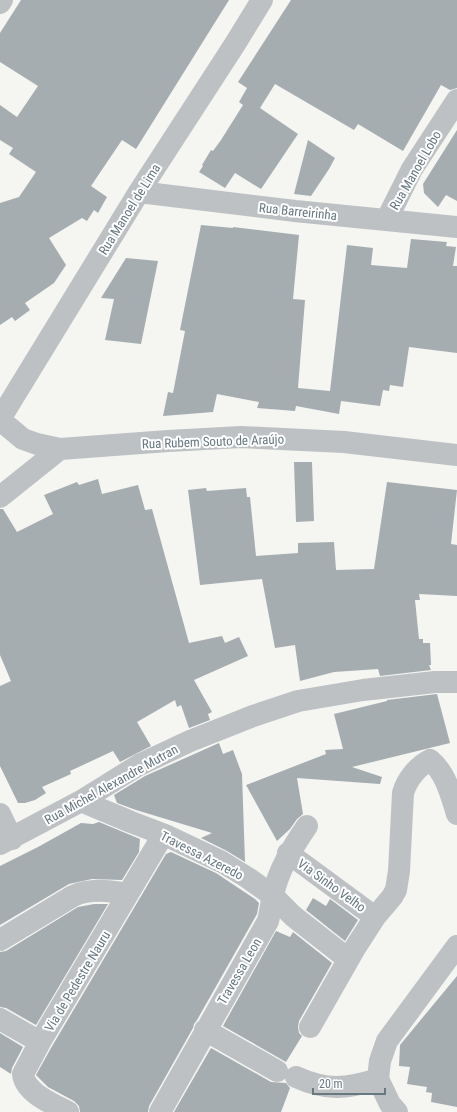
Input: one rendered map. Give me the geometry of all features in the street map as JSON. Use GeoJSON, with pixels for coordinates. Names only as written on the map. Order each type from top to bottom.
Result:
{"type":"FeatureCollection","features":[{"type":"Feature","properties":{"kind":"street","name":"Rua Manoel de Lima"},"geometry":{"type":"LineString","coordinates":[[0,420],[138,192],[262,0]]}},
{"type":"Feature","properties":{"kind":"street","name":"Rua Manoel Lobo"},"geometry":{"type":"LineString","coordinates":[[387,219],[412,169],[457,100]]}},
{"type":"Feature","properties":{"kind":"street","name":"Rua Barreirinha"},"geometry":{"type":"LineString","coordinates":[[138,192],[295,211],[457,227]]}},
{"type":"Feature","properties":{"kind":"street","name":"Rua Rubem Souto de Araújo"},"geometry":{"type":"LineString","coordinates":[[0,420],[23,439],[60,449],[241,437],[344,442],[457,455]]}},
{"type":"Feature","properties":{"kind":"street"},"geometry":{"type":"LineString","coordinates":[[0,497],[60,449]]}},
{"type":"Feature","properties":{"kind":"street","name":"Rua Michel Alexandre Mutran"},"geometry":{"type":"LineString","coordinates":[[6,842],[81,801],[140,765],[190,741],[253,716],[298,701],[363,690],[435,682],[457,682]]}},
{"type":"Feature","properties":{"kind":"street"},"geometry":{"type":"LineString","coordinates":[[310,1028],[348,959],[375,917],[389,903],[396,890],[399,871],[406,783],[425,763],[430,760],[441,772],[457,814]]}},
{"type":"Feature","properties":{"kind":"street","name":"Travessa Azeredo"},"geometry":{"type":"LineString","coordinates":[[81,801],[163,835],[222,862],[273,896],[293,916],[348,959]]}},
{"type":"Feature","properties":{"kind":"street"},"geometry":{"type":"LineString","coordinates":[[0,814],[6,842]]}},
{"type":"Feature","properties":{"kind":"street","name":"Travessa Leon"},"geometry":{"type":"LineString","coordinates":[[160,1112],[268,921],[278,878],[288,853],[307,826]]}},
{"type":"Feature","properties":{"kind":"street","name":"Via de Pedestre Nauru"},"geometry":{"type":"LineString","coordinates":[[68,1112],[28,1087],[24,1080],[23,1074],[40,1042],[163,835]]}},
{"type":"Feature","properties":{"kind":"street","name":"Via Sinho Velho"},"geometry":{"type":"LineString","coordinates":[[288,853],[375,917]]}},
{"type":"Feature","properties":{"kind":"street"},"geometry":{"type":"LineString","coordinates":[[0,940],[80,893],[99,890],[128,894]]}},
{"type":"Feature","properties":{"kind":"street"},"geometry":{"type":"LineString","coordinates":[[397,1112],[390,1104],[378,1079],[380,1061],[387,1041],[457,946]]}},
{"type":"Feature","properties":{"kind":"street"},"geometry":{"type":"LineString","coordinates":[[0,1019],[40,1042]]}},
{"type":"Feature","properties":{"kind":"street"},"geometry":{"type":"LineString","coordinates":[[206,1030],[287,1074],[325,1087],[345,1087],[378,1079]]}},
{"type":"Feature","properties":{"kind":"building"},"geometry":{"type":"Polygon","coordinates":[[[21,0],[229,0],[136,149],[122,140],[91,186],[107,197],[98,213],[94,210],[87,221],[82,218],[49,238],[66,265],[54,283],[25,303],[30,310],[15,321],[12,317],[0,325],[0,203],[19,197],[36,172],[9,154],[13,148],[0,140],[0,105],[17,117],[38,86],[0,62],[0,33],[21,0]]]}},
{"type":"Feature","properties":{"kind":"building"},"geometry":{"type":"Polygon","coordinates":[[[291,0],[457,0],[457,88],[450,90],[441,85],[403,151],[358,124],[354,130],[275,84],[260,108],[298,134],[261,189],[235,173],[225,188],[199,172],[211,150],[213,151],[221,140],[243,105],[239,102],[247,88],[238,82],[291,0]]]}},
{"type":"Feature","properties":{"kind":"building"},"geometry":{"type":"Polygon","coordinates":[[[457,130],[457,201],[446,195],[438,207],[424,193],[423,184],[457,130]]]}},
{"type":"Feature","properties":{"kind":"building"},"geometry":{"type":"Polygon","coordinates":[[[308,140],[335,158],[311,196],[294,194],[308,140]]]}},
{"type":"Feature","properties":{"kind":"building"},"geometry":{"type":"Polygon","coordinates":[[[201,225],[233,227],[299,235],[293,299],[305,300],[298,388],[330,391],[347,245],[373,248],[371,265],[407,268],[411,239],[447,242],[446,246],[456,247],[453,266],[457,266],[457,353],[409,347],[403,387],[390,385],[389,391],[383,390],[380,406],[341,401],[339,414],[296,406],[295,411],[257,408],[259,402],[217,394],[213,412],[163,416],[168,392],[173,393],[185,331],[180,330],[201,225]]]}},
{"type":"Feature","properties":{"kind":"building"},"geometry":{"type":"Polygon","coordinates":[[[126,258],[158,261],[141,344],[105,340],[114,299],[101,298],[126,258]]]}},
{"type":"Feature","properties":{"kind":"building"},"geometry":{"type":"Polygon","coordinates":[[[294,462],[312,462],[314,521],[296,522],[294,462]]]}},
{"type":"Feature","properties":{"kind":"building"},"geometry":{"type":"Polygon","coordinates":[[[98,479],[102,494],[138,485],[145,510],[152,509],[189,643],[222,636],[225,643],[239,637],[248,656],[194,680],[212,712],[208,714],[210,720],[189,728],[181,705],[177,707],[175,700],[137,722],[151,746],[120,762],[113,751],[70,771],[71,774],[42,787],[46,793],[35,800],[25,803],[18,803],[0,766],[0,686],[11,681],[0,655],[0,509],[3,509],[17,532],[53,514],[44,495],[77,482],[79,485],[98,479]]]}},
{"type":"Feature","properties":{"kind":"building"},"geometry":{"type":"Polygon","coordinates":[[[387,482],[457,490],[451,544],[457,545],[457,596],[419,594],[420,600],[415,600],[419,639],[423,639],[423,643],[430,643],[431,665],[429,665],[431,670],[380,676],[378,669],[334,672],[300,681],[295,645],[275,648],[262,579],[200,585],[188,490],[206,488],[207,491],[246,488],[247,497],[250,497],[256,556],[298,553],[298,543],[334,542],[336,570],[374,569],[387,482]]]}},
{"type":"Feature","properties":{"kind":"building"},"geometry":{"type":"Polygon","coordinates":[[[437,694],[450,743],[352,767],[382,777],[380,784],[297,778],[303,814],[277,841],[246,785],[326,754],[325,750],[343,749],[334,714],[387,700],[437,694]]]}},
{"type":"Feature","properties":{"kind":"building"},"geometry":{"type":"Polygon","coordinates":[[[219,743],[223,754],[233,750],[242,774],[245,862],[201,838],[212,833],[117,803],[114,795],[145,776],[219,743]]]}},
{"type":"Feature","properties":{"kind":"building"},"geometry":{"type":"Polygon","coordinates":[[[99,822],[140,839],[139,852],[122,880],[92,879],[69,884],[0,925],[0,866],[81,823],[93,824],[99,822]]]}},
{"type":"Feature","properties":{"kind":"building"},"geometry":{"type":"Polygon","coordinates":[[[171,852],[216,873],[255,899],[259,903],[257,914],[194,1024],[149,1106],[148,1112],[80,1112],[79,1106],[74,1101],[48,1087],[36,1075],[166,854],[171,852]]]}},
{"type":"Feature","properties":{"kind":"building"},"geometry":{"type":"Polygon","coordinates":[[[313,898],[326,906],[330,899],[358,920],[345,941],[306,910],[313,898]]]}},
{"type":"Feature","properties":{"kind":"building"},"geometry":{"type":"Polygon","coordinates":[[[94,904],[108,904],[36,1025],[6,1008],[0,1007],[0,952],[6,951],[78,907],[94,904]]]}},
{"type":"Feature","properties":{"kind":"building"},"geometry":{"type":"Polygon","coordinates":[[[276,931],[290,937],[293,932],[332,963],[299,1021],[299,1033],[302,1036],[286,1062],[223,1026],[276,931]]]}},
{"type":"Feature","properties":{"kind":"building"},"geometry":{"type":"Polygon","coordinates":[[[457,976],[457,1107],[431,1102],[432,1093],[426,1092],[427,1087],[407,1084],[410,1067],[399,1066],[400,1045],[457,976]]]}},
{"type":"Feature","properties":{"kind":"building"},"geometry":{"type":"Polygon","coordinates":[[[0,1033],[23,1047],[12,1068],[11,1074],[0,1067],[0,1033]]]}},
{"type":"Feature","properties":{"kind":"building"},"geometry":{"type":"Polygon","coordinates":[[[211,1048],[271,1082],[286,1083],[290,1088],[281,1112],[174,1112],[211,1048]]]}}]}
